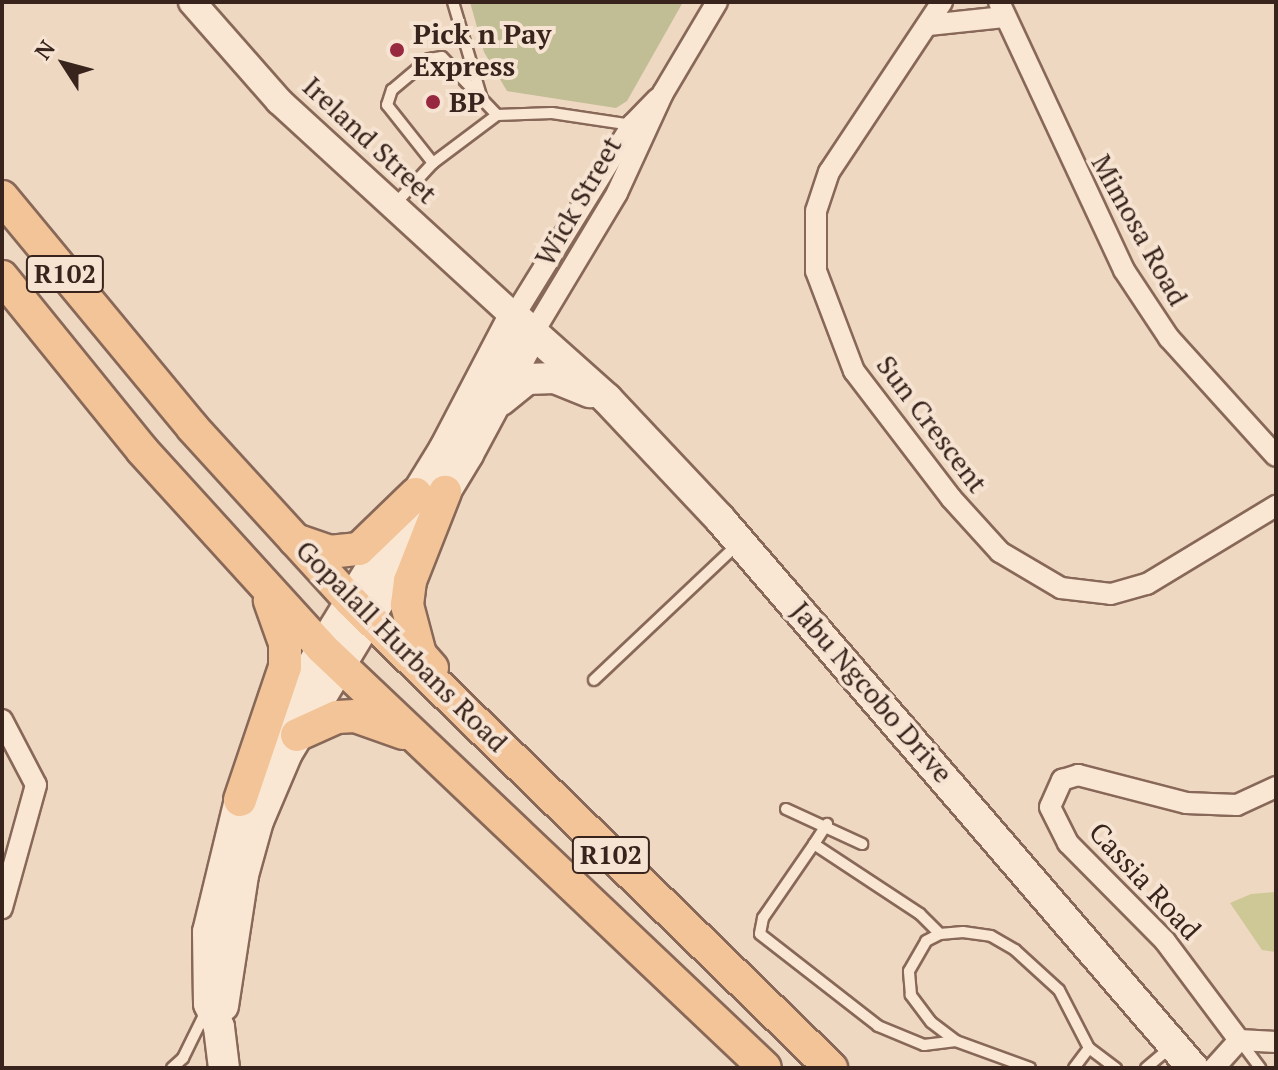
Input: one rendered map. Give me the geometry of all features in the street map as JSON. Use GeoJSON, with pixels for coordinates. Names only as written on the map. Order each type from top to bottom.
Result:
{"type":"FeatureCollection","features":[{"type":"Feature","properties":{"kind":"main road","name":"Gopalall Hurbans Road"},"geometry":{"type":"LineString","coordinates":[[2,197],[193,428],[360,610],[831,1068]]}},
{"type":"Feature","properties":{"kind":"main road","name":"Gopalall Hurbans Road"},"geometry":{"type":"LineString","coordinates":[[2,277],[142,450],[332,657],[765,1068]]}},
{"type":"Feature","properties":{"kind":"main road","name":"Jabu Ngcobo Drive"},"geometry":{"type":"LineString","coordinates":[[524,324],[607,399],[741,542],[1193,1068]]}},
{"type":"Feature","properties":{"kind":"main road"},"geometry":{"type":"LineString","coordinates":[[487,416],[524,324]]}},
{"type":"Feature","properties":{"kind":"main road"},"geometry":{"type":"LineString","coordinates":[[240,800],[332,657],[430,493],[524,324]]}},
{"type":"Feature","properties":{"kind":"main road"},"geometry":{"type":"LineString","coordinates":[[295,540],[329,552],[359,549],[430,493],[487,416],[516,383],[527,379],[555,378],[607,399]]}},
{"type":"Feature","properties":{"kind":"main road"},"geometry":{"type":"LineString","coordinates":[[430,493],[407,605],[420,654],[497,742]]}},
{"type":"Feature","properties":{"kind":"main road"},"geometry":{"type":"LineString","coordinates":[[224,1068],[214,1016],[208,932],[215,887],[240,800],[285,667],[285,643],[264,586]]}},
{"type":"Feature","properties":{"kind":"main road"},"geometry":{"type":"LineString","coordinates":[[214,1016],[243,875],[258,821],[332,657]]}},
{"type":"Feature","properties":{"kind":"main road"},"geometry":{"type":"LineString","coordinates":[[297,735],[337,717],[355,716],[414,737]]}},
{"type":"Feature","properties":{"kind":"street","name":"Ireland Street"},"geometry":{"type":"LineString","coordinates":[[192,2],[279,101],[524,324]]}},
{"type":"Feature","properties":{"kind":"street","name":"Wick Street"},"geometry":{"type":"LineString","coordinates":[[524,324],[717,2]]}},
{"type":"Feature","properties":{"kind":"street","name":"Sun Crescent"},"geometry":{"type":"LineString","coordinates":[[942,2],[829,172],[816,211],[816,271],[854,371],[951,498],[1000,552],[1061,588],[1111,594],[1147,584],[1276,506]]}},
{"type":"Feature","properties":{"kind":"street"},"geometry":{"type":"LineString","coordinates":[[929,25],[1001,9]]}},
{"type":"Feature","properties":{"kind":"street","name":"Mimosa Road"},"geometry":{"type":"LineString","coordinates":[[1001,9],[1093,210],[1138,294],[1205,381],[1276,456]]}},
{"type":"Feature","properties":{"kind":"street"},"geometry":{"type":"LineString","coordinates":[[2,720],[36,785],[8,866],[2,908]]}},
{"type":"Feature","properties":{"kind":"street","name":"Cassia Road"},"geometry":{"type":"LineString","coordinates":[[1239,1040],[1165,941],[1068,843],[1050,807],[1062,780],[1078,775],[1186,803],[1237,805],[1276,787]]}},
{"type":"Feature","properties":{"kind":"street"},"geometry":{"type":"LineString","coordinates":[[1214,1068],[1239,1040],[1276,1042]]}},
{"type":"Feature","properties":{"kind":"lane"},"geometry":{"type":"LineString","coordinates":[[453,2],[482,101]]}},
{"type":"Feature","properties":{"kind":"lane"},"geometry":{"type":"LineString","coordinates":[[433,163],[387,105],[392,90],[429,59],[442,57],[497,115]]}},
{"type":"Feature","properties":{"kind":"lane"},"geometry":{"type":"LineString","coordinates":[[394,206],[433,163],[497,115],[552,113],[640,128]]}},
{"type":"Feature","properties":{"kind":"lane"},"geometry":{"type":"LineString","coordinates":[[594,680],[741,542]]}},
{"type":"Feature","properties":{"kind":"lane"},"geometry":{"type":"LineString","coordinates":[[786,809],[827,824],[862,844]]}},
{"type":"Feature","properties":{"kind":"lane"},"geometry":{"type":"LineString","coordinates":[[827,824],[763,918],[760,934],[878,1026],[924,1045],[956,1041]]}},
{"type":"Feature","properties":{"kind":"lane"},"geometry":{"type":"LineString","coordinates":[[814,844],[920,914],[940,934]]}},
{"type":"Feature","properties":{"kind":"lane"},"geometry":{"type":"LineString","coordinates":[[1030,1068],[956,1041],[931,1022],[911,995],[909,971],[926,941],[940,934],[991,936],[1038,967],[1066,1001],[1089,1048],[1116,1068]]}},
{"type":"Feature","properties":{"kind":"lane"},"geometry":{"type":"LineString","coordinates":[[172,1068],[214,1016]]}},
{"type":"Feature","properties":{"kind":"lane"},"geometry":{"type":"LineString","coordinates":[[1239,1040],[1260,1068]]}},
{"type":"Feature","properties":{"kind":"lane"},"geometry":{"type":"LineString","coordinates":[[1146,1068],[1173,1045]]}},
{"type":"Feature","properties":{"kind":"lane"},"geometry":{"type":"LineString","coordinates":[[1074,1068],[1089,1048]]}},
{"type":"Feature","properties":{"kind":"shaded area"},"geometry":{"type":"Polygon","coordinates":[[[470,2],[683,2],[627,101],[616,108],[507,91],[484,52],[470,2]]]}},
{"type":"Feature","properties":{"kind":"shaded area"},"geometry":{"type":"Polygon","coordinates":[[[1276,892],[1276,952],[1262,950],[1230,903],[1251,894],[1276,892]]]}},
{"type":"Feature","properties":{"kind":"place","name":"Pick n Pay Express"},"geometry":{"type":"Point","coordinates":[397,50]}},
{"type":"Feature","properties":{"kind":"place","name":"BP"},"geometry":{"type":"Point","coordinates":[433,102]}}]}
